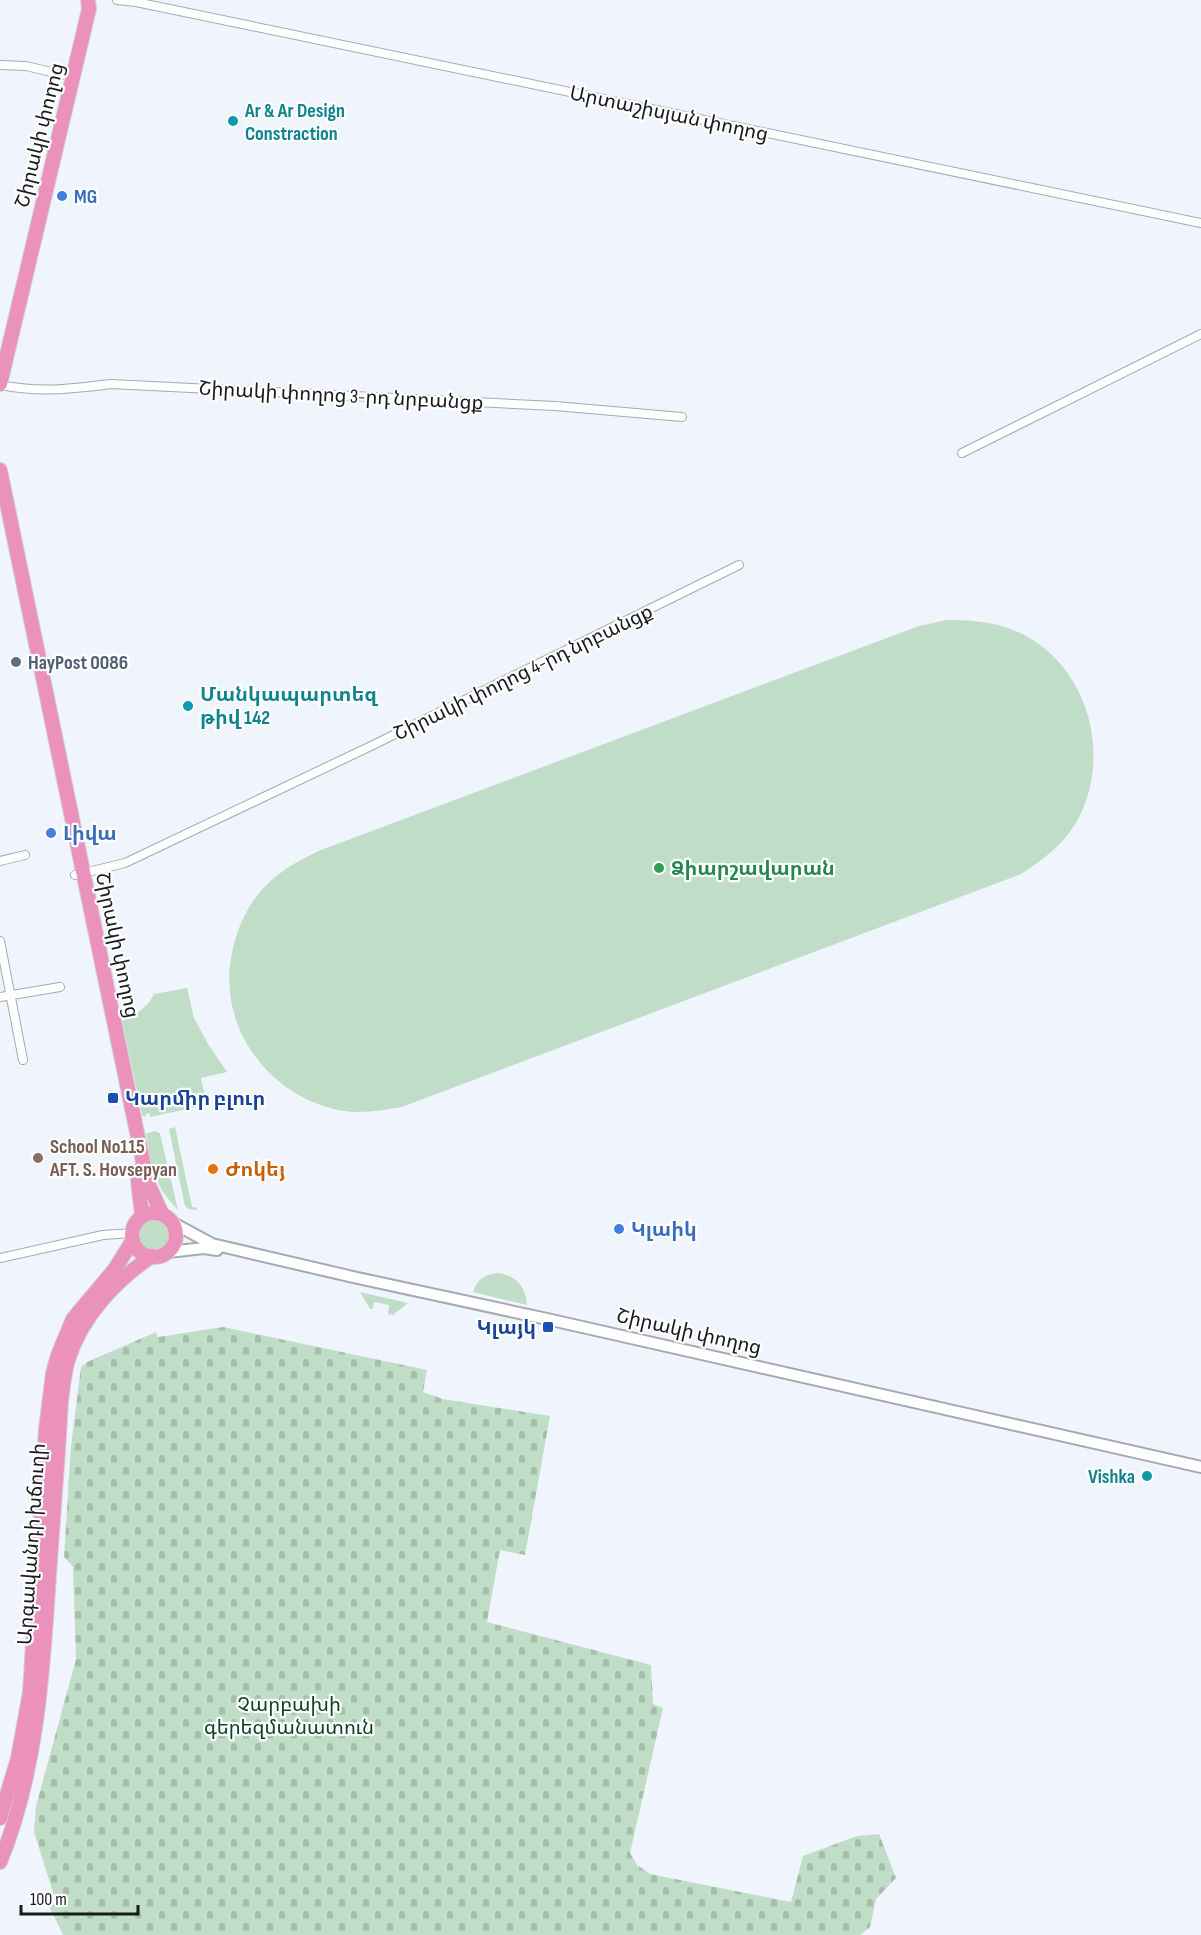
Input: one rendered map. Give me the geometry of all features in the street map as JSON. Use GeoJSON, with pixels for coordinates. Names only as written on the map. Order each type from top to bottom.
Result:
{"type":"FeatureCollection","features":[{"type":"Feature","properties":{"kind":"highway","name":"Շիրակի փողոց"},"geometry":{"type":"LineString","coordinates":[[0,385],[2,346],[80,6],[86,0],[89,9],[2,346]]}},
{"type":"Feature","properties":{"kind":"highway","name":"Շիրակի փողոց"},"geometry":{"type":"LineString","coordinates":[[0,470],[140,1183],[142,1216]]}},
{"type":"Feature","properties":{"kind":"highway","name":"Շիրակի փողոց"},"geometry":{"type":"LineString","coordinates":[[0,515],[147,1181],[167,1219]]}},
{"type":"Feature","properties":{"kind":"highway"},"geometry":{"type":"LineString","coordinates":[[152,1257],[140,1251],[133,1237],[136,1223],[142,1216],[150,1213],[167,1219],[176,1237],[175,1243],[168,1252]]}},
{"type":"Feature","properties":{"kind":"highway","name":"Արգավանդի խճուղի"},"geometry":{"type":"LineString","coordinates":[[0,1818],[18,1758],[30,1692],[46,1430],[53,1373],[73,1319],[115,1269],[133,1237]]}},
{"type":"Feature","properties":{"kind":"highway","name":"Շիրակի փողոց"},"geometry":{"type":"LineString","coordinates":[[152,1257],[168,1252]]}},
{"type":"Feature","properties":{"kind":"highway","name":"Արգավանդի խճուղի"},"geometry":{"type":"LineString","coordinates":[[0,1862],[20,1805],[36,1722],[45,1635],[65,1369],[85,1323],[113,1288],[135,1267],[152,1257]]}},
{"type":"Feature","properties":{"kind":"main road","name":"Շիրակի փողոց"},"geometry":{"type":"LineString","coordinates":[[167,1219],[212,1244],[1201,1469]]}},
{"type":"Feature","properties":{"kind":"main road","name":"Շիրակի փողոց"},"geometry":{"type":"LineString","coordinates":[[168,1252],[212,1249],[1201,1469]]}},
{"type":"Feature","properties":{"kind":"street","name":"Արտաշիսյան փողոց"},"geometry":{"type":"LineString","coordinates":[[117,0],[133,1],[1201,223]]}},
{"type":"Feature","properties":{"kind":"street"},"geometry":{"type":"LineString","coordinates":[[0,65],[26,66],[64,75]]}},
{"type":"Feature","properties":{"kind":"street"},"geometry":{"type":"LineString","coordinates":[[962,453],[1201,334]]}},
{"type":"Feature","properties":{"kind":"street","name":"Շիրակի փողոց 3-րդ նրբանցք"},"geometry":{"type":"LineString","coordinates":[[0,385],[54,391],[111,384],[146,385],[555,406],[682,417]]}},
{"type":"Feature","properties":{"kind":"street","name":"Շիրակի փողոց 4-րդ նրբանցք"},"geometry":{"type":"LineString","coordinates":[[79,874],[125,863],[371,746],[739,565]]}},
{"type":"Feature","properties":{"kind":"street"},"geometry":{"type":"LineString","coordinates":[[0,861],[25,855]]}},
{"type":"Feature","properties":{"kind":"street"},"geometry":{"type":"LineString","coordinates":[[0,941],[23,1060]]}},
{"type":"Feature","properties":{"kind":"street"},"geometry":{"type":"LineString","coordinates":[[0,997],[60,987]]}},
{"type":"Feature","properties":{"kind":"street"},"geometry":{"type":"LineString","coordinates":[[0,1257],[103,1235],[133,1237]]}},
{"type":"Feature","properties":{"kind":"green space","name":"Ձիարշավարան"},"geometry":{"type":"Polygon","coordinates":[[[947,620],[975,621],[1002,626],[1029,638],[1052,655],[1070,677],[1083,702],[1091,729],[1094,757],[1090,786],[1081,813],[1070,832],[1056,848],[1021,874],[402,1107],[351,1112],[309,1100],[286,1087],[266,1070],[250,1049],[238,1026],[231,1001],[229,975],[233,948],[243,919],[259,893],[279,874],[302,859],[919,626],[947,620]]]}},
{"type":"Feature","properties":{"kind":"green space"},"geometry":{"type":"Polygon","coordinates":[[[187,988],[194,1018],[227,1072],[201,1078],[207,1105],[150,1117],[149,1113],[145,1115],[146,1118],[142,1115],[122,1021],[141,1010],[154,994],[187,988]]]}},
{"type":"Feature","properties":{"kind":"green space"},"geometry":{"type":"Polygon","coordinates":[[[175,1127],[192,1207],[197,1210],[185,1206],[169,1129],[175,1127]]]}},
{"type":"Feature","properties":{"kind":"green space"},"geometry":{"type":"Polygon","coordinates":[[[154,1131],[160,1133],[178,1210],[163,1192],[152,1166],[146,1134],[154,1131]]]}},
{"type":"Feature","properties":{"kind":"green space"},"geometry":{"type":"Polygon","coordinates":[[[154,1218],[166,1222],[170,1234],[166,1246],[154,1250],[142,1246],[138,1234],[142,1222],[154,1218]]]}},
{"type":"Feature","properties":{"kind":"green space"},"geometry":{"type":"Polygon","coordinates":[[[499,1273],[519,1283],[525,1293],[527,1305],[473,1292],[482,1278],[499,1273]]]}},
{"type":"Feature","properties":{"kind":"green space"},"geometry":{"type":"Polygon","coordinates":[[[360,1292],[408,1303],[393,1315],[388,1314],[389,1305],[374,1302],[373,1309],[370,1309],[360,1292]]]}},
{"type":"Feature","properties":{"kind":"green space","name":"Չարբախի գերեզմանատուն"},"geometry":{"type":"Polygon","coordinates":[[[223,1327],[427,1370],[423,1392],[443,1399],[550,1416],[525,1555],[500,1550],[487,1622],[651,1665],[653,1704],[663,1708],[630,1853],[637,1865],[650,1874],[791,1902],[803,1856],[857,1836],[879,1834],[896,1878],[876,1899],[870,1927],[860,1935],[63,1935],[50,1908],[56,1902],[34,1832],[36,1806],[76,1659],[73,1567],[64,1557],[71,1446],[81,1367],[87,1362],[156,1332],[158,1337],[223,1327]]]}},
{"type":"Feature","properties":{"kind":"place","name":"Ar & Ar Design Constraction"},"geometry":{"type":"Point","coordinates":[233,121]}},
{"type":"Feature","properties":{"kind":"place","name":"MG"},"geometry":{"type":"Point","coordinates":[62,196]}},
{"type":"Feature","properties":{"kind":"place","name":"HayPost 0086"},"geometry":{"type":"Point","coordinates":[16,662]}},
{"type":"Feature","properties":{"kind":"place","name":"Մանկապարտեզ թիվ 142"},"geometry":{"type":"Point","coordinates":[188,706]}},
{"type":"Feature","properties":{"kind":"place","name":"Լիվա"},"geometry":{"type":"Point","coordinates":[51,833]}},
{"type":"Feature","properties":{"kind":"place","name":"Ձիարշավարան"},"geometry":{"type":"Point","coordinates":[659,868]}},
{"type":"Feature","properties":{"kind":"place","name":"Կարմիր բլուր"},"geometry":{"type":"Point","coordinates":[113,1098]}},
{"type":"Feature","properties":{"kind":"place","name":"School No115 AFT. S. Hovsepyan"},"geometry":{"type":"Point","coordinates":[38,1158]}},
{"type":"Feature","properties":{"kind":"place","name":"Ժոկեյ"},"geometry":{"type":"Point","coordinates":[213,1169]}},
{"type":"Feature","properties":{"kind":"place","name":"Կլաիկ"},"geometry":{"type":"Point","coordinates":[619,1229]}},
{"type":"Feature","properties":{"kind":"place","name":"Կլայկ"},"geometry":{"type":"Point","coordinates":[548,1327]}},
{"type":"Feature","properties":{"kind":"place","name":"Vishka"},"geometry":{"type":"Point","coordinates":[1147,1476]}}]}
